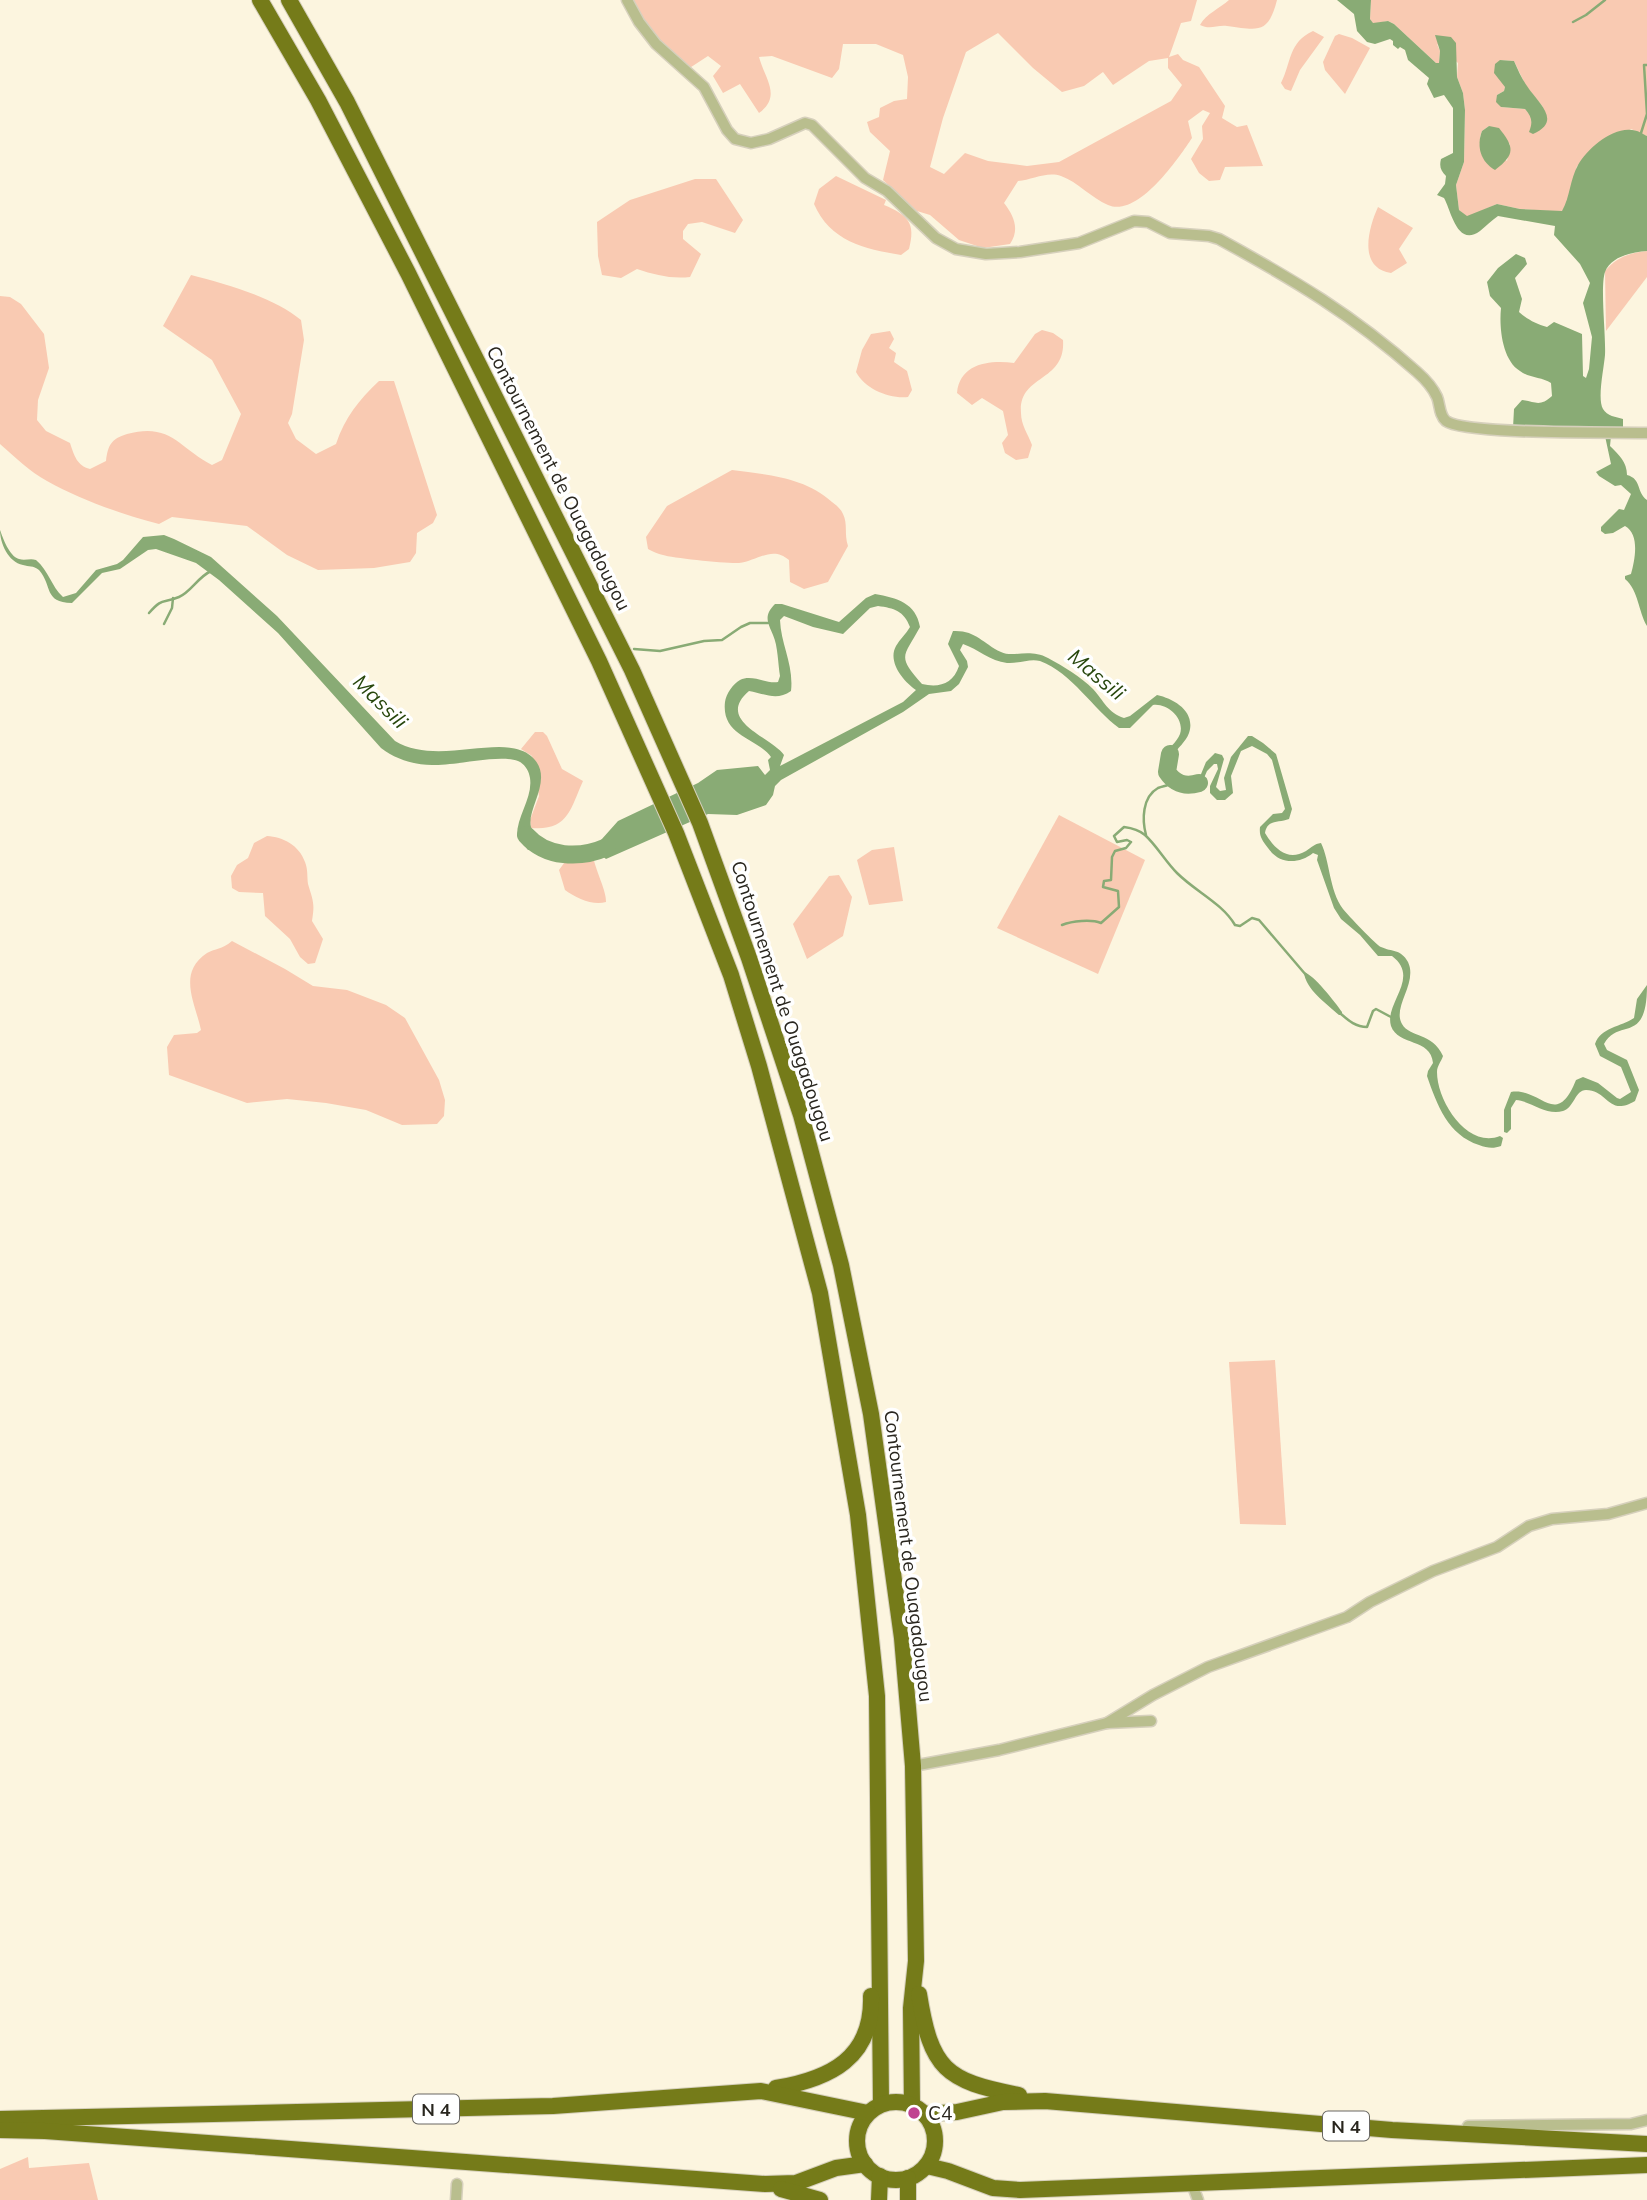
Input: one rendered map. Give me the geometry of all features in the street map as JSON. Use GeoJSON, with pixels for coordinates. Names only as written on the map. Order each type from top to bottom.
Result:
{"type":"FeatureCollection","features":[{"type":"Feature","properties":{"kind":"highway"},"geometry":{"type":"LineString","coordinates":[[260,0],[318,100],[408,273],[599,662],[661,797],[731,975],[759,1066],[820,1293],[858,1515],[877,1696],[882,2040],[875,2109],[858,2130],[857,2140],[858,2151],[865,2164],[880,2176],[895,2180],[908,2178],[927,2165],[934,2152],[935,2142],[931,2122],[918,2110]]}},
{"type":"Feature","properties":{"kind":"highway","name":"Contournement de Ouagadougou"},"geometry":{"type":"LineString","coordinates":[[289,0],[347,102],[632,670],[700,823],[802,1115],[841,1265],[870,1414],[902,1639],[913,1766],[916,1961],[911,2008],[918,2110]]}},
{"type":"Feature","properties":{"kind":"highway"},"geometry":{"type":"LineString","coordinates":[[761,2091],[817,2079],[839,2068],[853,2056],[864,2038],[871,2015],[872,1986],[879,1959]]}},
{"type":"Feature","properties":{"kind":"highway"},"geometry":{"type":"LineString","coordinates":[[916,1961],[924,2026],[930,2045],[941,2062],[955,2077],[973,2085],[1045,2101]]}},
{"type":"Feature","properties":{"kind":"highway","name":"N 4"},"geometry":{"type":"LineString","coordinates":[[0,2119],[553,2106],[761,2091],[875,2109],[897,2102],[918,2110],[957,2112],[1003,2102],[1045,2101],[1392,2130],[1647,2144]]}},
{"type":"Feature","properties":{"kind":"highway"},"geometry":{"type":"LineString","coordinates":[[0,2130],[296,2148],[765,2185],[796,2183],[816,2178],[836,2168],[865,2164]]}},
{"type":"Feature","properties":{"kind":"highway"},"geometry":{"type":"LineString","coordinates":[[927,2165],[993,2188],[1069,2188],[1191,2181],[1647,2165]]}},
{"type":"Feature","properties":{"kind":"highway"},"geometry":{"type":"LineString","coordinates":[[879,2200],[880,2176]]}},
{"type":"Feature","properties":{"kind":"highway"},"geometry":{"type":"LineString","coordinates":[[908,2178],[908,2200]]}},
{"type":"Feature","properties":{"kind":"highway"},"geometry":{"type":"LineString","coordinates":[[765,2185],[820,2200]]}},
{"type":"Feature","properties":{"kind":"highway"},"geometry":{"type":"LineString","coordinates":[[1004,2200],[1033,2197],[1069,2188]]}},
{"type":"Feature","properties":{"kind":"street"},"geometry":{"type":"LineString","coordinates":[[626,0],[656,44],[704,87],[727,131],[735,139],[751,143],[769,139],[805,123],[812,125],[865,178],[887,191],[936,238],[956,249],[986,254],[1020,253],[1079,243],[1134,221],[1148,222],[1170,233],[1209,236],[1296,281],[1365,327],[1430,385],[1438,398],[1441,415],[1447,421],[1498,430],[1647,433]]}},
{"type":"Feature","properties":{"kind":"street"},"geometry":{"type":"LineString","coordinates":[[1107,1723],[1153,1695],[1203,1670],[1347,1617],[1370,1602],[1433,1571],[1497,1547],[1529,1526],[1552,1519],[1608,1514],[1647,1503]]}},
{"type":"Feature","properties":{"kind":"street"},"geometry":{"type":"LineString","coordinates":[[913,1766],[999,1750],[1107,1723],[1151,1721]]}},
{"type":"Feature","properties":{"kind":"street"},"geometry":{"type":"LineString","coordinates":[[1468,2126],[1631,2124],[1647,2120]]}},
{"type":"Feature","properties":{"kind":"street"},"geometry":{"type":"LineString","coordinates":[[1191,2181],[1198,2200]]}},
{"type":"Feature","properties":{"kind":"street"},"geometry":{"type":"LineString","coordinates":[[456,2200],[457,2184]]}},
{"type":"Feature","properties":{"kind":"shaded area"},"geometry":{"type":"Polygon","coordinates":[[[634,0],[1197,0],[1191,21],[1181,23],[1169,57],[1178,54],[1183,60],[1199,67],[1225,106],[1222,118],[1237,127],[1247,125],[1263,166],[1225,167],[1220,180],[1209,181],[1199,173],[1191,159],[1203,139],[1202,126],[1210,113],[1203,110],[1188,121],[1192,138],[1177,159],[1156,184],[1132,203],[1120,207],[1108,205],[1073,182],[1056,175],[1018,181],[1004,203],[1011,213],[1015,228],[1010,244],[983,248],[959,240],[930,215],[917,211],[883,180],[890,151],[870,132],[867,122],[879,117],[880,108],[894,101],[907,99],[908,77],[903,55],[876,44],[843,44],[839,69],[832,78],[772,56],[759,57],[771,94],[766,107],[759,113],[740,84],[723,93],[713,76],[721,66],[708,56],[685,71],[636,18],[634,0]],[[998,33],[966,52],[943,118],[930,167],[944,174],[965,153],[988,161],[1027,166],[1059,162],[1171,101],[1182,85],[1168,68],[1168,58],[1149,61],[1113,85],[1103,72],[1084,86],[1062,92],[998,33]]]}},
{"type":"Feature","properties":{"kind":"shaded area"},"geometry":{"type":"Polygon","coordinates":[[[1229,0],[1277,0],[1270,19],[1260,28],[1200,25],[1209,14],[1229,0]]]}},
{"type":"Feature","properties":{"kind":"shaded area"},"geometry":{"type":"Polygon","coordinates":[[[1337,0],[1371,0],[1370,19],[1373,23],[1388,21],[1394,24],[1436,63],[1439,63],[1440,51],[1435,35],[1451,37],[1456,43],[1457,77],[1465,110],[1464,162],[1456,185],[1459,210],[1467,216],[1497,204],[1520,209],[1562,211],[1575,170],[1594,146],[1608,136],[1624,130],[1647,136],[1647,251],[1629,254],[1612,262],[1604,279],[1605,355],[1601,404],[1607,413],[1623,419],[1623,429],[1513,428],[1514,409],[1522,400],[1544,402],[1552,396],[1551,383],[1524,373],[1509,359],[1501,333],[1501,308],[1490,296],[1487,282],[1498,268],[1516,254],[1525,258],[1527,264],[1515,278],[1522,299],[1519,312],[1539,325],[1547,327],[1554,322],[1582,334],[1583,376],[1586,378],[1592,337],[1583,303],[1590,283],[1580,264],[1554,235],[1555,226],[1498,216],[1472,235],[1460,231],[1444,198],[1437,195],[1445,184],[1446,176],[1441,169],[1441,159],[1453,153],[1453,108],[1444,95],[1434,98],[1427,84],[1429,78],[1408,60],[1405,50],[1400,47],[1398,49],[1390,39],[1375,44],[1367,42],[1357,31],[1354,14],[1337,0]]]}},
{"type":"Feature","properties":{"kind":"shaded area"},"geometry":{"type":"Polygon","coordinates":[[[1371,0],[1647,0],[1647,136],[1631,129],[1577,166],[1569,198],[1562,212],[1520,209],[1497,204],[1467,217],[1459,210],[1456,185],[1464,162],[1465,110],[1457,77],[1458,63],[1437,44],[1440,51],[1439,63],[1436,63],[1394,24],[1388,21],[1373,24],[1370,19],[1371,0]],[[1500,60],[1505,87],[1504,91],[1497,95],[1501,107],[1525,109],[1531,116],[1532,124],[1543,107],[1526,86],[1514,61],[1500,60]],[[1489,126],[1482,131],[1480,137],[1507,161],[1510,144],[1489,126]]]}},
{"type":"Feature","properties":{"kind":"shaded area"},"geometry":{"type":"Polygon","coordinates":[[[1313,31],[1324,37],[1300,70],[1291,91],[1285,89],[1281,83],[1292,53],[1299,41],[1313,31]]]}},
{"type":"Feature","properties":{"kind":"shaded area"},"geometry":{"type":"Polygon","coordinates":[[[1339,34],[1370,48],[1345,94],[1325,70],[1323,62],[1335,36],[1339,34]]]}},
{"type":"Feature","properties":{"kind":"shaded area"},"geometry":{"type":"Polygon","coordinates":[[[1500,60],[1514,61],[1525,83],[1545,111],[1546,123],[1533,134],[1529,132],[1531,120],[1525,109],[1501,107],[1496,102],[1497,95],[1504,91],[1505,87],[1494,73],[1495,64],[1500,60]]]}},
{"type":"Feature","properties":{"kind":"shaded area"},"geometry":{"type":"Polygon","coordinates":[[[1489,126],[1499,128],[1508,140],[1511,150],[1507,159],[1495,170],[1486,163],[1480,148],[1482,131],[1489,126]]]}},
{"type":"Feature","properties":{"kind":"shaded area"},"geometry":{"type":"Polygon","coordinates":[[[836,176],[886,200],[884,205],[904,216],[910,226],[909,249],[901,255],[874,250],[850,241],[829,227],[814,204],[819,189],[836,176]]]}},
{"type":"Feature","properties":{"kind":"shaded area"},"geometry":{"type":"Polygon","coordinates":[[[695,179],[716,179],[743,220],[735,233],[702,222],[688,224],[683,231],[683,239],[701,254],[690,277],[663,276],[637,269],[621,278],[602,275],[598,256],[597,222],[630,200],[695,179]]]}},
{"type":"Feature","properties":{"kind":"shaded area"},"geometry":{"type":"Polygon","coordinates":[[[1378,207],[1413,228],[1399,249],[1407,263],[1391,273],[1374,264],[1368,246],[1378,207]]]}},
{"type":"Feature","properties":{"kind":"shaded area"},"geometry":{"type":"Polygon","coordinates":[[[1647,251],[1647,277],[1606,331],[1605,271],[1624,256],[1647,251]]]}},
{"type":"Feature","properties":{"kind":"shaded area"},"geometry":{"type":"Polygon","coordinates":[[[191,275],[263,298],[301,320],[304,340],[292,414],[288,423],[296,439],[316,454],[336,444],[353,410],[379,381],[394,381],[437,515],[433,523],[417,533],[416,553],[410,562],[374,568],[318,570],[287,555],[247,526],[172,517],[159,524],[87,500],[41,477],[0,444],[0,296],[10,297],[21,304],[44,334],[49,368],[38,400],[37,420],[46,431],[70,443],[79,463],[90,469],[106,461],[109,447],[117,438],[142,431],[165,434],[212,465],[222,460],[241,414],[212,360],[163,326],[191,275]]]}},
{"type":"Feature","properties":{"kind":"shaded area"},"geometry":{"type":"Polygon","coordinates":[[[1042,330],[1063,340],[1062,354],[1057,364],[1027,391],[1022,400],[1022,422],[1032,445],[1028,458],[1016,460],[1005,453],[1002,443],[1008,435],[1003,411],[982,398],[972,405],[957,393],[959,383],[970,370],[986,363],[1014,363],[1035,334],[1042,330]]]}},
{"type":"Feature","properties":{"kind":"shaded area"},"geometry":{"type":"Polygon","coordinates":[[[890,331],[894,339],[889,348],[896,353],[894,362],[907,371],[912,390],[908,397],[878,392],[856,372],[862,350],[871,334],[890,331]]]}},
{"type":"Feature","properties":{"kind":"shaded area"},"geometry":{"type":"Polygon","coordinates":[[[1605,436],[1611,436],[1610,446],[1622,459],[1627,475],[1635,479],[1647,500],[1647,626],[1636,595],[1625,579],[1625,576],[1631,574],[1634,562],[1633,535],[1625,526],[1613,533],[1605,534],[1601,531],[1601,527],[1619,509],[1624,510],[1631,494],[1621,485],[1615,486],[1596,472],[1611,464],[1605,436]]]}},
{"type":"Feature","properties":{"kind":"shaded area"},"geometry":{"type":"Polygon","coordinates":[[[732,470],[798,482],[821,494],[840,509],[846,525],[848,546],[828,582],[804,589],[790,582],[789,560],[777,554],[733,563],[668,556],[648,549],[646,537],[667,506],[732,470]]]}},
{"type":"Feature","properties":{"kind":"shaded area"},"geometry":{"type":"Polygon","coordinates":[[[0,530],[12,554],[21,560],[36,560],[63,597],[76,593],[96,570],[123,560],[143,537],[164,535],[211,557],[277,616],[395,741],[430,751],[504,747],[531,756],[538,764],[541,783],[531,827],[544,844],[543,850],[528,850],[517,836],[530,785],[529,773],[523,764],[510,759],[488,759],[425,765],[405,761],[386,752],[278,633],[196,563],[156,549],[148,550],[120,569],[102,573],[72,603],[63,602],[50,592],[39,570],[18,563],[9,556],[1,541],[0,530]]]}},
{"type":"Feature","properties":{"kind":"shaded area"},"geometry":{"type":"Polygon","coordinates":[[[875,594],[891,597],[914,612],[920,627],[905,656],[908,667],[922,684],[940,685],[953,677],[959,666],[948,644],[953,631],[961,631],[1006,654],[1034,654],[1048,658],[1083,680],[1110,710],[1124,718],[1157,695],[1177,703],[1187,713],[1190,726],[1188,736],[1173,756],[1169,778],[1163,774],[1162,756],[1177,740],[1181,728],[1178,718],[1169,709],[1153,705],[1130,728],[1119,728],[1072,682],[1052,667],[1036,660],[1001,662],[963,644],[960,650],[968,667],[959,684],[951,691],[929,694],[903,712],[781,780],[766,805],[737,815],[708,814],[606,859],[600,854],[583,856],[583,852],[593,849],[618,821],[698,783],[717,770],[758,766],[765,775],[770,770],[768,760],[771,757],[734,730],[725,714],[725,702],[735,684],[745,678],[778,682],[778,655],[768,623],[769,612],[775,604],[782,604],[839,622],[866,598],[875,594]],[[878,606],[870,608],[843,634],[784,616],[780,620],[791,672],[791,691],[776,696],[749,691],[740,702],[738,711],[749,728],[784,755],[780,766],[903,702],[916,690],[902,677],[894,658],[896,646],[910,627],[908,622],[894,609],[878,606]]]}},
{"type":"Feature","properties":{"kind":"shaded area"},"geometry":{"type":"Polygon","coordinates":[[[535,732],[543,732],[547,736],[562,769],[583,781],[566,816],[553,826],[543,828],[531,828],[530,820],[539,796],[532,756],[521,749],[535,732]]]}},
{"type":"Feature","properties":{"kind":"shaded area"},"geometry":{"type":"Polygon","coordinates":[[[1248,736],[1263,743],[1276,754],[1292,809],[1289,819],[1271,823],[1265,833],[1277,848],[1287,854],[1299,854],[1321,843],[1335,893],[1343,909],[1378,945],[1399,953],[1408,962],[1410,978],[1400,1017],[1402,1024],[1410,1032],[1433,1043],[1443,1056],[1438,1066],[1438,1084],[1448,1108],[1456,1120],[1476,1136],[1503,1138],[1501,1146],[1487,1147],[1468,1140],[1445,1118],[1427,1076],[1433,1063],[1431,1055],[1427,1049],[1400,1037],[1391,1026],[1392,1008],[1403,982],[1400,964],[1392,956],[1378,956],[1360,935],[1341,919],[1334,908],[1317,860],[1318,855],[1313,853],[1295,861],[1283,860],[1272,853],[1263,840],[1260,827],[1273,814],[1282,813],[1285,809],[1272,760],[1267,754],[1252,746],[1241,751],[1231,776],[1233,793],[1225,800],[1217,800],[1210,793],[1210,786],[1218,769],[1217,764],[1207,771],[1201,785],[1189,788],[1178,784],[1181,779],[1199,779],[1206,762],[1215,753],[1222,755],[1224,759],[1216,787],[1220,791],[1226,790],[1224,778],[1231,757],[1248,736]]]}},
{"type":"Feature","properties":{"kind":"shaded area"},"geometry":{"type":"Polygon","coordinates":[[[1059,815],[1145,860],[1098,974],[997,928],[1059,815]]]}},
{"type":"Feature","properties":{"kind":"shaded area"},"geometry":{"type":"Polygon","coordinates":[[[267,836],[290,843],[299,851],[305,862],[313,902],[312,921],[323,939],[315,963],[308,964],[300,957],[290,939],[265,916],[263,893],[239,892],[232,888],[231,876],[237,865],[248,858],[254,843],[267,836]]]}},
{"type":"Feature","properties":{"kind":"shaded area"},"geometry":{"type":"Polygon","coordinates":[[[894,847],[903,901],[869,905],[857,860],[872,850],[894,847]]]}},
{"type":"Feature","properties":{"kind":"shaded area"},"geometry":{"type":"Polygon","coordinates":[[[570,855],[593,856],[606,902],[585,900],[565,890],[559,870],[570,855]]]}},
{"type":"Feature","properties":{"kind":"shaded area"},"geometry":{"type":"Polygon","coordinates":[[[839,875],[852,897],[843,936],[807,959],[793,924],[829,876],[839,875]]]}},
{"type":"Feature","properties":{"kind":"shaded area"},"geometry":{"type":"Polygon","coordinates":[[[232,941],[313,986],[347,990],[386,1005],[405,1018],[439,1080],[445,1100],[444,1116],[437,1124],[402,1125],[366,1110],[326,1103],[287,1099],[247,1103],[169,1075],[167,1047],[174,1035],[197,1033],[201,1030],[190,988],[193,970],[207,953],[232,941]]]}},
{"type":"Feature","properties":{"kind":"shaded area"},"geometry":{"type":"Polygon","coordinates":[[[1304,972],[1324,989],[1342,1015],[1312,990],[1304,972]]]}},
{"type":"Feature","properties":{"kind":"shaded area"},"geometry":{"type":"Polygon","coordinates":[[[1647,985],[1646,1004],[1637,1023],[1610,1036],[1604,1044],[1607,1050],[1627,1060],[1639,1090],[1635,1101],[1626,1105],[1613,1105],[1599,1094],[1586,1090],[1579,1093],[1567,1109],[1551,1112],[1516,1100],[1511,1108],[1511,1129],[1507,1133],[1504,1132],[1504,1110],[1511,1092],[1522,1092],[1555,1104],[1562,1102],[1569,1095],[1576,1080],[1583,1077],[1598,1083],[1620,1099],[1631,1092],[1621,1067],[1600,1056],[1595,1044],[1602,1034],[1634,1018],[1637,999],[1647,985]]]}},
{"type":"Feature","properties":{"kind":"shaded area"},"geometry":{"type":"Polygon","coordinates":[[[1275,1360],[1286,1525],[1240,1524],[1229,1362],[1275,1360]]]}},
{"type":"Feature","properties":{"kind":"shaded area"},"geometry":{"type":"Polygon","coordinates":[[[28,2157],[29,2168],[89,2163],[98,2200],[0,2200],[0,2169],[28,2157]]]}},
{"type":"Feature","properties":{"kind":"waterway"},"geometry":{"type":"LineString","coordinates":[[1573,22],[1605,0]]}},
{"type":"Feature","properties":{"kind":"waterway"},"geometry":{"type":"LineString","coordinates":[[1641,133],[1647,114],[1644,65],[1647,65]]}},
{"type":"Feature","properties":{"kind":"waterway"},"geometry":{"type":"LineString","coordinates":[[149,613],[160,603],[183,595],[211,571]]}},
{"type":"Feature","properties":{"kind":"waterway"},"geometry":{"type":"LineString","coordinates":[[164,624],[172,608],[173,598]]}},
{"type":"Feature","properties":{"kind":"waterway"},"geometry":{"type":"LineString","coordinates":[[634,649],[660,651],[704,641],[722,640],[750,623],[768,623]]}},
{"type":"Feature","properties":{"kind":"waterway","name":"Massili"},"geometry":{"type":"LineString","coordinates":[[1170,754],[1167,772],[1170,776],[1181,784],[1199,783]]}},
{"type":"Feature","properties":{"kind":"waterway"},"geometry":{"type":"LineString","coordinates":[[1146,835],[1146,803],[1153,792],[1173,780]]}},
{"type":"Feature","properties":{"kind":"waterway"},"geometry":{"type":"LineString","coordinates":[[1062,925],[1082,921],[1101,923],[1119,907],[1118,891],[1103,887],[1104,881],[1111,880],[1112,857],[1115,851],[1126,848],[1131,842],[1117,842],[1114,836],[1124,827],[1130,828],[1145,835],[1177,873],[1223,910],[1235,925],[1240,926],[1252,918],[1259,920],[1306,975]]}},
{"type":"Feature","properties":{"kind":"waterway","name":"Massili"},"geometry":{"type":"LineString","coordinates":[[526,835],[543,848],[564,854],[575,855],[607,847]]}},
{"type":"Feature","properties":{"kind":"waterway"},"geometry":{"type":"LineString","coordinates":[[1341,1014],[1363,1027],[1367,1027],[1376,1009],[1391,1017]]}},
{"type":"Feature","properties":{"kind":"place","name":"C4"},"geometry":{"type":"Point","coordinates":[914,2113]}}]}
